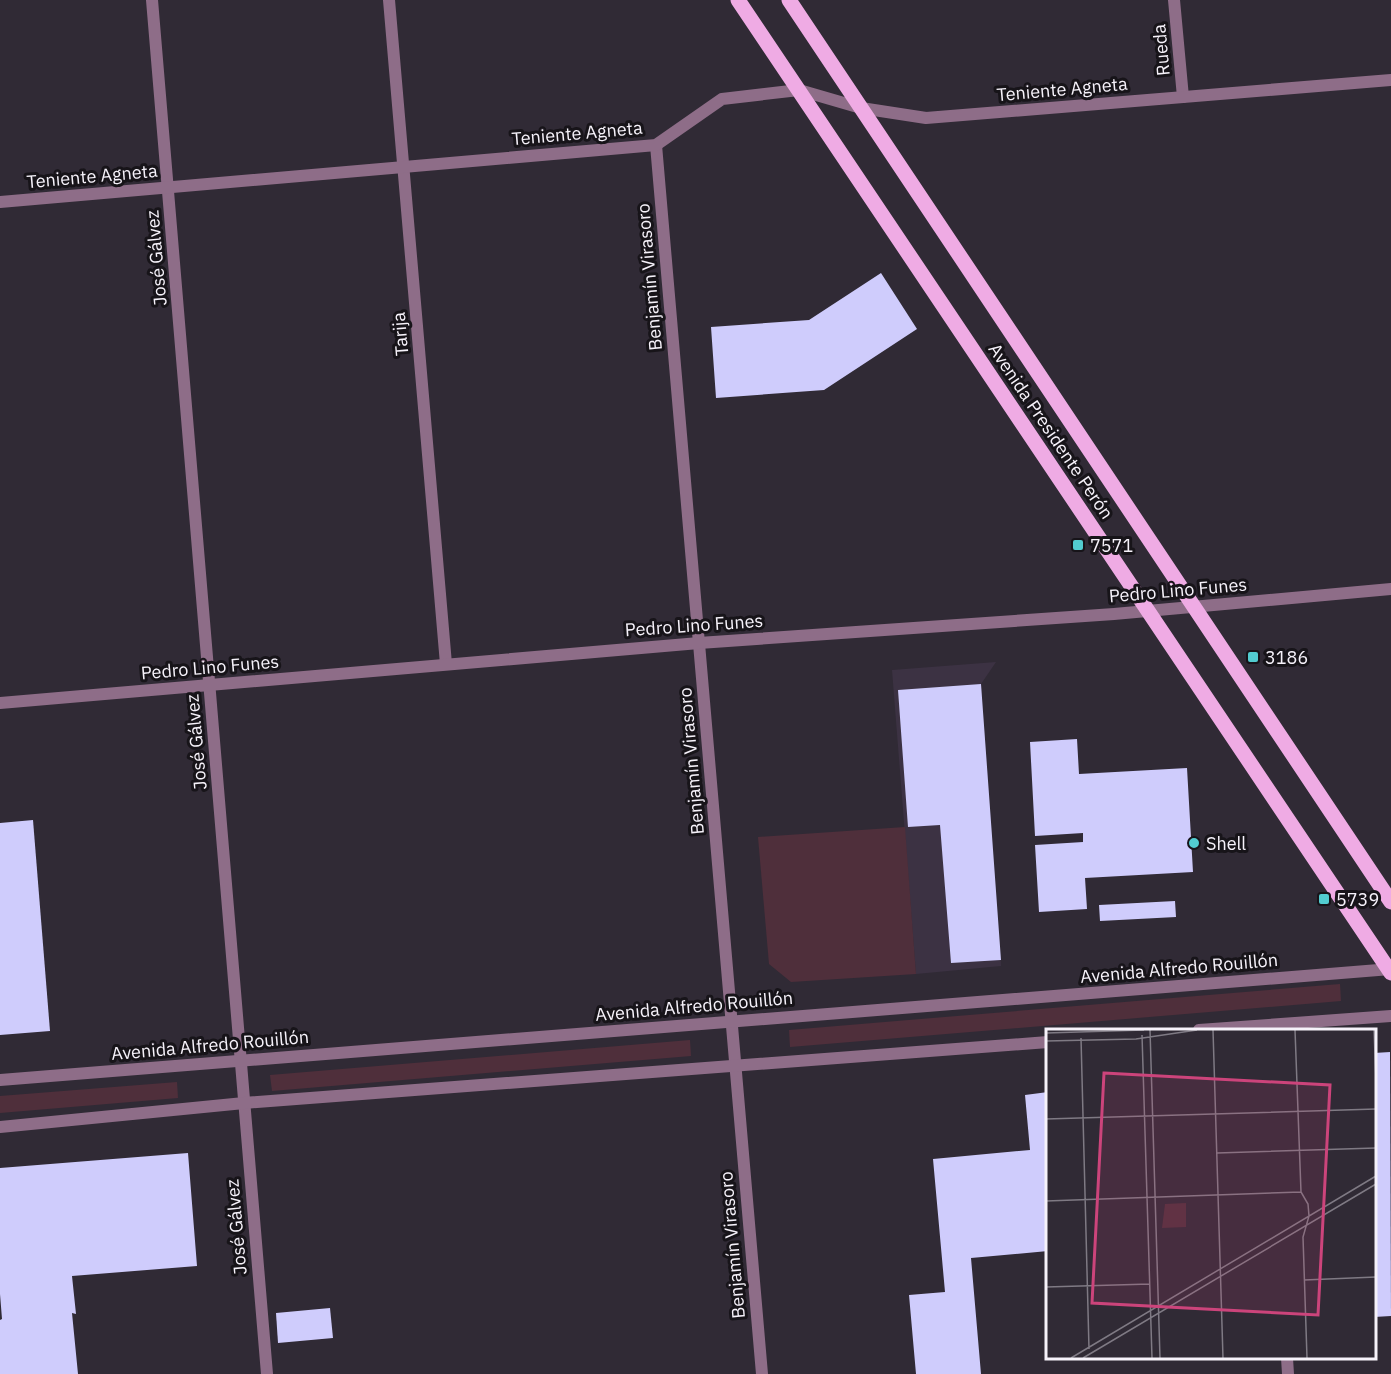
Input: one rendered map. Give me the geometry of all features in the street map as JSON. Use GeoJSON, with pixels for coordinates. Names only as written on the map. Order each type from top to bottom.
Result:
{"type":"FeatureCollection","features":[{"type":"Feature","properties":{"kind":"main road","name":"Avenida Presidente Perón"},"geometry":{"type":"LineString","coordinates":[[738,0],[1390,970]]}},
{"type":"Feature","properties":{"kind":"main road","name":"Avenida Presidente Perón"},"geometry":{"type":"LineString","coordinates":[[789,0],[1391,902]]}},
{"type":"Feature","properties":{"kind":"street","name":"José Gálvez"},"geometry":{"type":"LineString","coordinates":[[152,0],[267,1374]]}},
{"type":"Feature","properties":{"kind":"street","name":"Tarija"},"geometry":{"type":"LineString","coordinates":[[389,0],[446,664]]}},
{"type":"Feature","properties":{"kind":"street","name":"Rueda"},"geometry":{"type":"LineString","coordinates":[[1174,0],[1183,97]]}},
{"type":"Feature","properties":{"kind":"street","name":"Teniente Agneta"},"geometry":{"type":"LineString","coordinates":[[0,202],[656,145],[722,99],[799,90],[861,108],[926,118],[1391,80]]}},
{"type":"Feature","properties":{"kind":"street","name":"Benjamín Virasoro"},"geometry":{"type":"LineString","coordinates":[[656,145],[762,1374]]}},
{"type":"Feature","properties":{"kind":"street","name":"Pedro Lino Funes"},"geometry":{"type":"LineString","coordinates":[[0,703],[699,643],[1148,610],[1391,589]]}},
{"type":"Feature","properties":{"kind":"street","name":"Avenida Alfredo Rouillón"},"geometry":{"type":"LineString","coordinates":[[0,1080],[1390,970]]}},
{"type":"Feature","properties":{"kind":"street"},"geometry":{"type":"LineString","coordinates":[[1228,1029],[1391,1016]]}},
{"type":"Feature","properties":{"kind":"street"},"geometry":{"type":"LineString","coordinates":[[0,1127],[244,1103],[1046,1042]]}},
{"type":"Feature","properties":{"kind":"street"},"geometry":{"type":"LineString","coordinates":[[1287,1359],[1288,1374]]}},
{"type":"Feature","properties":{"kind":"shaded area"},"geometry":{"type":"Polygon","coordinates":[[[996,662],[981,684],[1001,966],[916,974],[892,670],[996,662]]]}},
{"type":"Feature","properties":{"kind":"shaded area"},"geometry":{"type":"Polygon","coordinates":[[[905,827],[916,974],[791,982],[769,964],[758,837],[905,827]]]}},
{"type":"Feature","properties":{"kind":"shaded area"},"geometry":{"type":"Polygon","coordinates":[[[1340,984],[1341,1001],[790,1047],[789,1030],[1340,984]]]}},
{"type":"Feature","properties":{"kind":"shaded area"},"geometry":{"type":"Polygon","coordinates":[[[690,1040],[691,1056],[272,1091],[270,1075],[690,1040]]]}},
{"type":"Feature","properties":{"kind":"shaded area"},"geometry":{"type":"Polygon","coordinates":[[[177,1082],[178,1098],[0,1113],[0,1096],[177,1082]]]}},
{"type":"Feature","properties":{"kind":"building"},"geometry":{"type":"Polygon","coordinates":[[[881,273],[917,329],[824,390],[716,398],[711,327],[809,320],[881,273]]]}},
{"type":"Feature","properties":{"kind":"building"},"geometry":{"type":"Polygon","coordinates":[[[981,684],[1001,960],[951,963],[940,825],[908,827],[898,690],[981,684]]]}},
{"type":"Feature","properties":{"kind":"building"},"geometry":{"type":"Polygon","coordinates":[[[1077,739],[1079,774],[1187,768],[1193,872],[1085,878],[1087,909],[1039,912],[1035,845],[1083,842],[1083,833],[1035,836],[1030,742],[1077,739]]]}},
{"type":"Feature","properties":{"kind":"building"},"geometry":{"type":"Polygon","coordinates":[[[33,820],[50,1031],[0,1035],[0,823],[33,820]]]}},
{"type":"Feature","properties":{"kind":"building"},"geometry":{"type":"Polygon","coordinates":[[[1175,901],[1176,917],[1100,921],[1099,905],[1175,901]]]}},
{"type":"Feature","properties":{"kind":"building"},"geometry":{"type":"Polygon","coordinates":[[[1390,1052],[1391,1316],[1376,1317],[1376,1053],[1390,1052]]]}},
{"type":"Feature","properties":{"kind":"building"},"geometry":{"type":"Polygon","coordinates":[[[1046,1092],[1046,1251],[971,1258],[981,1374],[916,1374],[909,1295],[945,1292],[933,1159],[1030,1150],[1025,1095],[1046,1092]]]}},
{"type":"Feature","properties":{"kind":"building"},"geometry":{"type":"Polygon","coordinates":[[[188,1153],[197,1266],[72,1276],[76,1314],[72,1313],[78,1374],[0,1374],[0,1320],[2,1319],[0,1168],[188,1153]]]}},
{"type":"Feature","properties":{"kind":"building"},"geometry":{"type":"Polygon","coordinates":[[[330,1308],[333,1338],[278,1343],[276,1313],[330,1308]]]}},
{"type":"Feature","properties":{"kind":"place","name":"7571"},"geometry":{"type":"Point","coordinates":[1078,545]}},
{"type":"Feature","properties":{"kind":"place","name":"3186"},"geometry":{"type":"Point","coordinates":[1253,657]}},
{"type":"Feature","properties":{"kind":"place","name":"Shell"},"geometry":{"type":"Point","coordinates":[1194,843]}},
{"type":"Feature","properties":{"kind":"place","name":"5739"},"geometry":{"type":"Point","coordinates":[1324,899]}}]}
